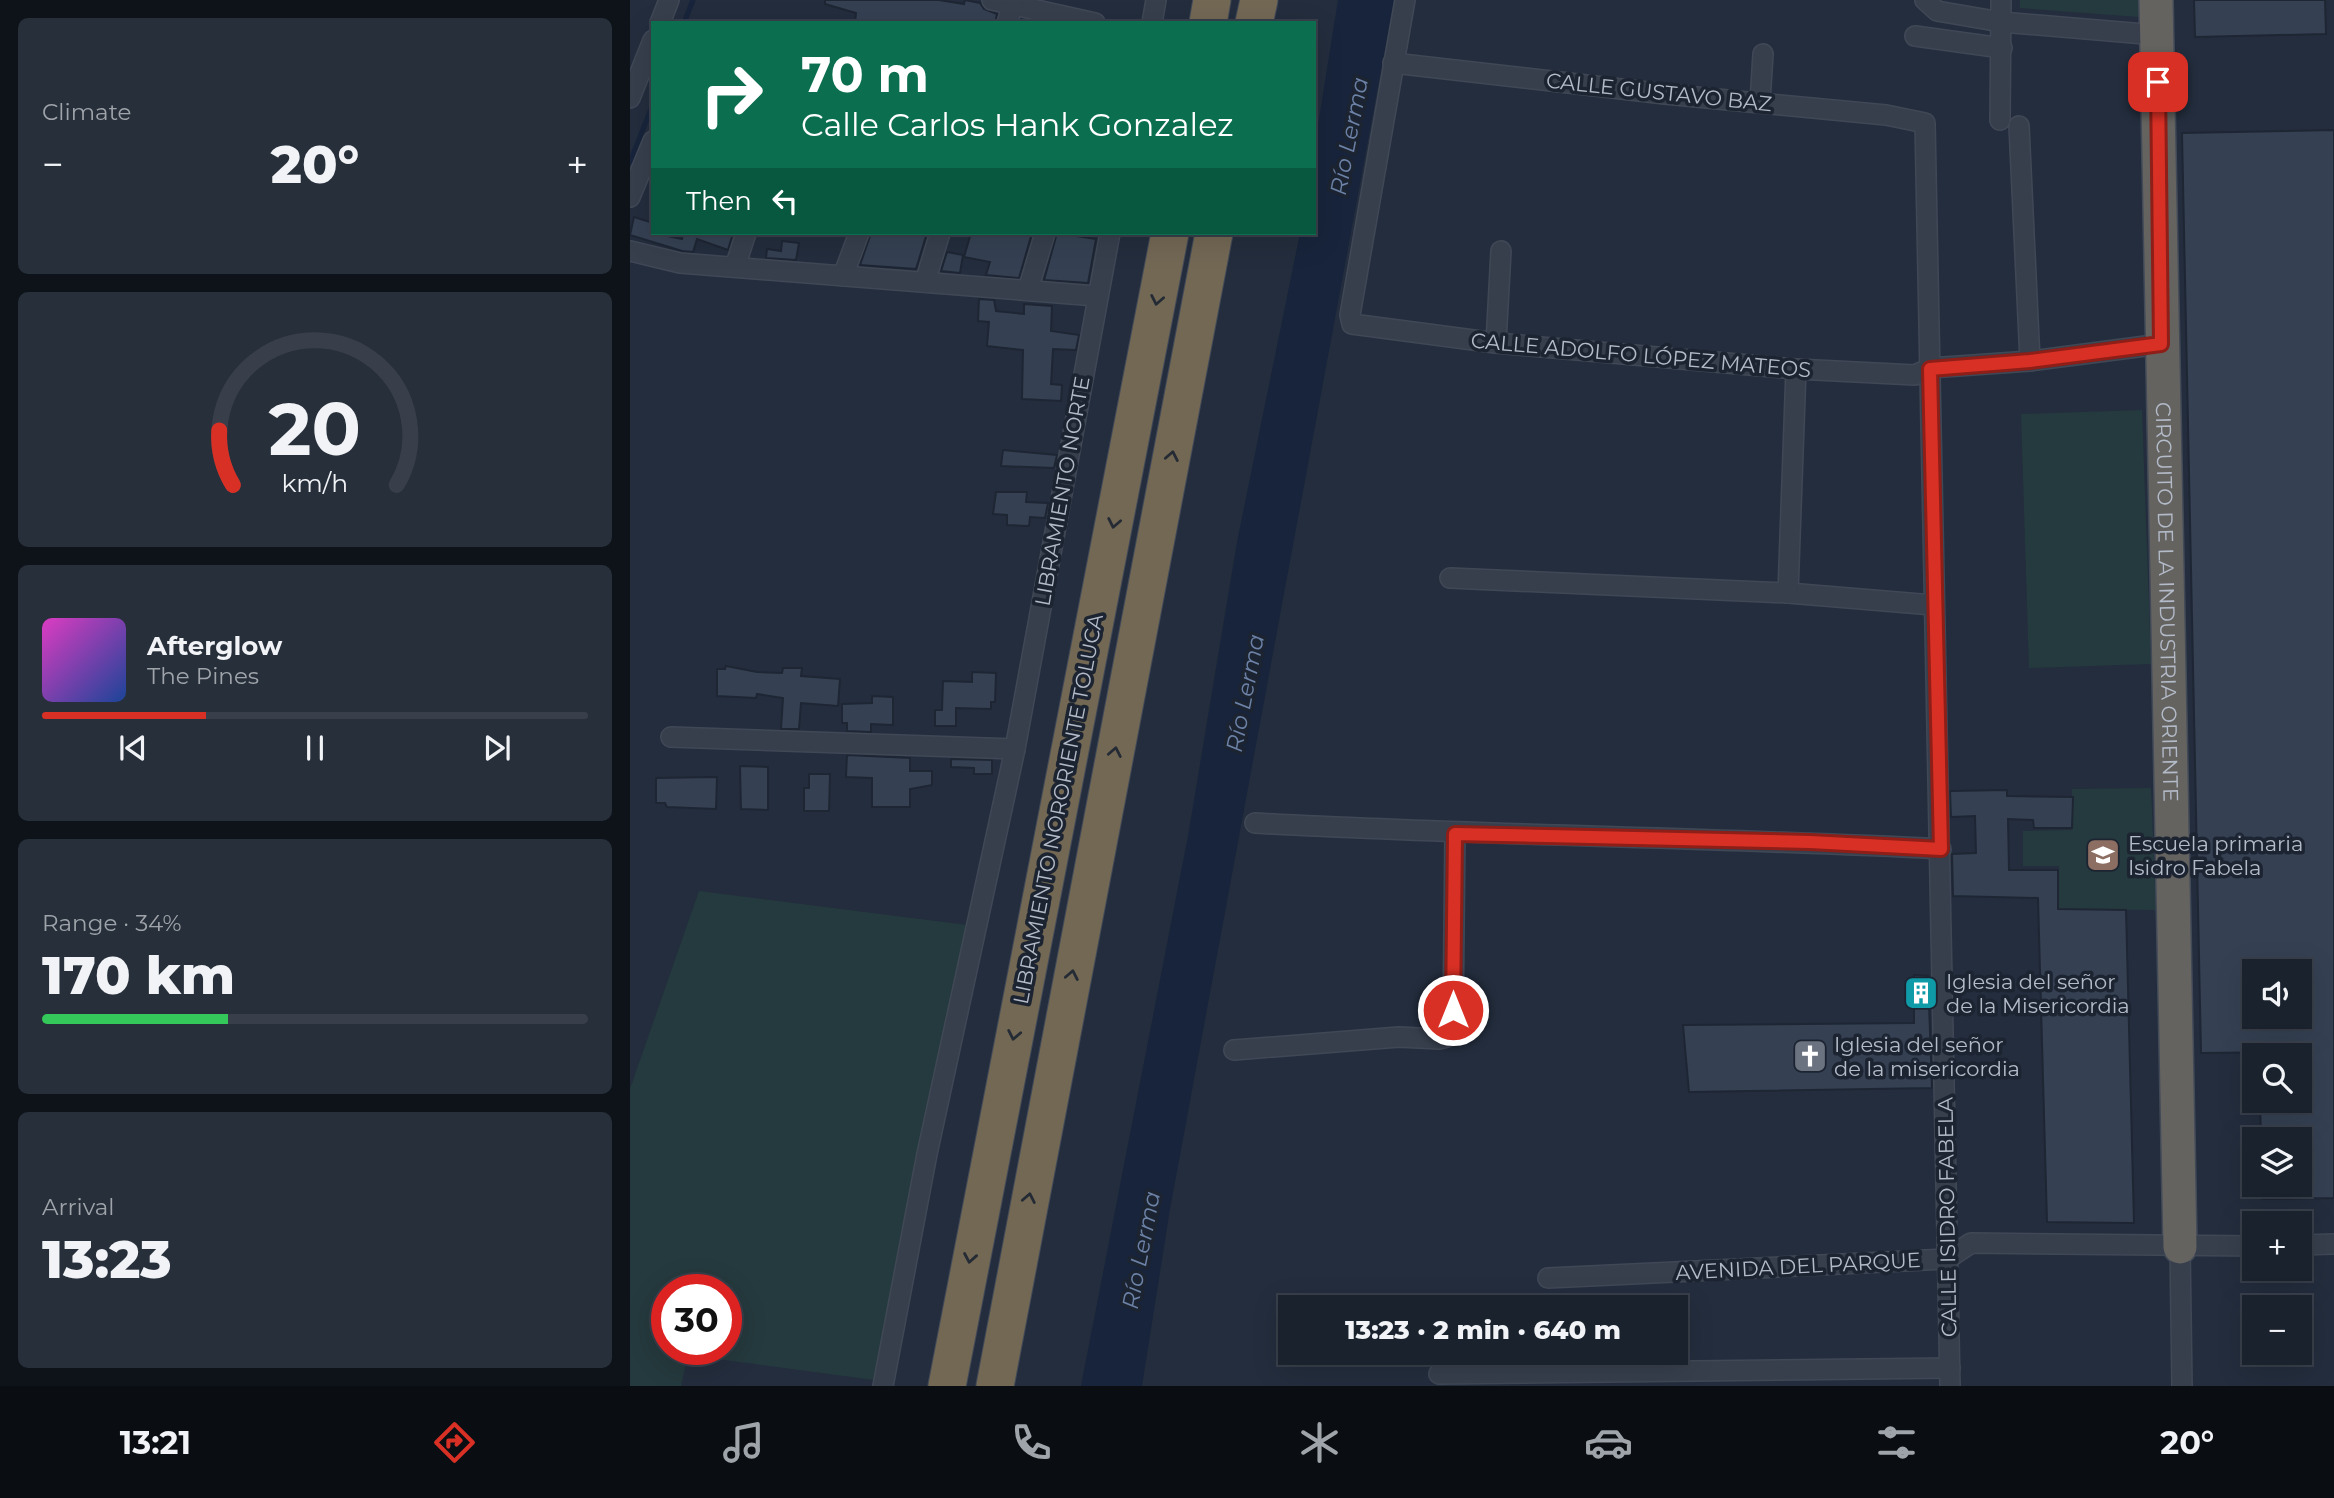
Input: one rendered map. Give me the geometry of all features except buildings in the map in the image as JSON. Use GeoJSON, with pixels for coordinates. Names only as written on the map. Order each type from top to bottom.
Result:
{"type":"FeatureCollection","features":[{"type":"Feature","properties":{"kind":"highway"},"geometry":{"type":"LineString","coordinates":[[1208,21],[1212,0]]}},
{"type":"Feature","properties":{"kind":"highway"},"geometry":{"type":"LineString","coordinates":[[1254,21],[1259,0]]}},
{"type":"Feature","properties":{"kind":"highway","name":"CIRCUITO DE LA INDUSTRIA ORIENTE"},"geometry":{"type":"LineString","coordinates":[[2157,0],[2161,344],[2180,1247]]}},
{"type":"Feature","properties":{"kind":"highway","name":"LIBRAMIENTO NORORIENTE TOLUCA"},"geometry":{"type":"LineString","coordinates":[[947,1386],[1170,235]]}},
{"type":"Feature","properties":{"kind":"highway"},"geometry":{"type":"LineString","coordinates":[[995,1386],[1214,235]]}},
{"type":"Feature","properties":{"kind":"street"},"geometry":{"type":"LineString","coordinates":[[661,21],[668,0]]}},
{"type":"Feature","properties":{"kind":"street"},"geometry":{"type":"LineString","coordinates":[[992,0],[1010,14],[1076,21]]}},
{"type":"Feature","properties":{"kind":"street"},"geometry":{"type":"LineString","coordinates":[[1152,21],[1156,0]]}},
{"type":"Feature","properties":{"kind":"street"},"geometry":{"type":"LineString","coordinates":[[1393,63],[1405,0]]}},
{"type":"Feature","properties":{"kind":"street"},"geometry":{"type":"LineString","coordinates":[[1925,0],[1937,11],[2001,22],[2157,35]]}},
{"type":"Feature","properties":{"kind":"street"},"geometry":{"type":"LineString","coordinates":[[2000,120],[2001,0]]}},
{"type":"Feature","properties":{"kind":"street"},"geometry":{"type":"LineString","coordinates":[[1915,36],[2002,48]]}},
{"type":"Feature","properties":{"kind":"street"},"geometry":{"type":"LineString","coordinates":[[630,98],[651,45]]}},
{"type":"Feature","properties":{"kind":"street"},"geometry":{"type":"LineString","coordinates":[[1760,102],[1763,54]]}},
{"type":"Feature","properties":{"kind":"street","name":"CALLE GUSTAVO BAZ"},"geometry":{"type":"LineString","coordinates":[[1393,63],[1886,115],[1925,123]]}},
{"type":"Feature","properties":{"kind":"street","name":"CALLE ADOLFO LÓPEZ MATEOS"},"geometry":{"type":"LineString","coordinates":[[1393,63],[1350,316],[1352,324],[1496,343],[1796,369],[1915,375],[1930,369],[2030,361],[2161,344]]}},
{"type":"Feature","properties":{"kind":"street","name":"CALLE ISIDRO FABELA"},"geometry":{"type":"LineString","coordinates":[[1925,123],[1950,1377]]}},
{"type":"Feature","properties":{"kind":"street"},"geometry":{"type":"LineString","coordinates":[[2019,126],[2030,361]]}},
{"type":"Feature","properties":{"kind":"street"},"geometry":{"type":"LineString","coordinates":[[630,197],[651,146]]}},
{"type":"Feature","properties":{"kind":"street"},"geometry":{"type":"LineString","coordinates":[[735,267],[745,235]]}},
{"type":"Feature","properties":{"kind":"street"},"geometry":{"type":"LineString","coordinates":[[843,276],[858,235]]}},
{"type":"Feature","properties":{"kind":"street"},"geometry":{"type":"LineString","coordinates":[[925,282],[939,235]]}},
{"type":"Feature","properties":{"kind":"street"},"geometry":{"type":"LineString","coordinates":[[1028,290],[1044,235]]}},
{"type":"Feature","properties":{"kind":"street","name":"LIBRAMIENTO NORTE"},"geometry":{"type":"LineString","coordinates":[[883,1386],[927,1154],[1015,749],[1096,296],[1110,235]]}},
{"type":"Feature","properties":{"kind":"street"},"geometry":{"type":"LineString","coordinates":[[630,251],[680,263],[1096,296]]}},
{"type":"Feature","properties":{"kind":"street"},"geometry":{"type":"LineString","coordinates":[[1496,343],[1502,251]]}},
{"type":"Feature","properties":{"kind":"street"},"geometry":{"type":"LineString","coordinates":[[1788,593],[1796,369]]}},
{"type":"Feature","properties":{"kind":"street"},"geometry":{"type":"LineString","coordinates":[[1450,578],[1788,593],[1933,605]]}},
{"type":"Feature","properties":{"kind":"street"},"geometry":{"type":"LineString","coordinates":[[671,737],[1015,749]]}},
{"type":"Feature","properties":{"kind":"street"},"geometry":{"type":"LineString","coordinates":[[1255,823],[1455,834],[1810,842],[1941,849]]}},
{"type":"Feature","properties":{"kind":"street"},"geometry":{"type":"LineString","coordinates":[[1234,1050],[1399,1037],[1447,1037],[1453,1022],[1455,834]]}},
{"type":"Feature","properties":{"kind":"street","name":"AVENIDA DEL PARQUE"},"geometry":{"type":"LineString","coordinates":[[1548,1278],[1947,1259],[1971,1243],[2242,1246]]}},
{"type":"Feature","properties":{"kind":"street"},"geometry":{"type":"LineString","coordinates":[[2312,1245],[2334,1244]]}},
{"type":"Feature","properties":{"kind":"street"},"geometry":{"type":"LineString","coordinates":[[2180,1247],[2182,1386]]}},
{"type":"Feature","properties":{"kind":"street"},"geometry":{"type":"LineString","coordinates":[[1439,1374],[1950,1377]]}},
{"type":"Feature","properties":{"kind":"green space"},"geometry":{"type":"Polygon","coordinates":[[[2020,0],[2139,0],[2139,17],[2020,8],[2020,0]]]}},
{"type":"Feature","properties":{"kind":"green space"},"geometry":{"type":"Polygon","coordinates":[[[2142,410],[2151,664],[2029,668],[2021,414],[2142,410]]]}},
{"type":"Feature","properties":{"kind":"green space"},"geometry":{"type":"Polygon","coordinates":[[[2151,788],[2156,910],[2059,909],[2059,866],[2023,866],[2023,831],[2072,830],[2072,789],[2151,788]]]}},
{"type":"Feature","properties":{"kind":"green space"},"geometry":{"type":"Polygon","coordinates":[[[699,891],[967,925],[874,1380],[742,1362],[742,1274],[651,1274],[651,1365],[686,1365],[681,1386],[630,1386],[630,1089],[699,891]]]}},
{"type":"Feature","properties":{"kind":"water","name":"Río Lerma"},"geometry":{"type":"Polygon","coordinates":[[[1338,0],[1394,0],[1170,1209],[1142,1386],[1081,1386],[1188,836],[1237,542],[1300,235],[1316,235],[1316,138],[1338,0]]]}},
{"type":"Feature","properties":{"kind":"waterway"},"geometry":{"type":"LineString","coordinates":[[685,21],[693,0]]}},
{"type":"Feature","properties":{"kind":"waterway"},"geometry":{"type":"LineString","coordinates":[[630,162],[651,109]]}},
{"type":"Feature","properties":{"kind":"place","name":"Escuela primaria Isidro Fabela"},"geometry":{"type":"Point","coordinates":[2103,855]}},
{"type":"Feature","properties":{"kind":"place","name":"Iglesia del señor de la Misericordia"},"geometry":{"type":"Point","coordinates":[1921,993]}},
{"type":"Feature","properties":{"kind":"place","name":"Iglesia del señor de la misericordia"},"geometry":{"type":"Point","coordinates":[1810,1056]}},
{"type":"Feature","properties":{"kind":"route"},"geometry":{"type":"LineString","coordinates":[[1453,1010],[1455,834],[1810,842],[1941,849],[1933,605],[1930,369],[2030,361],[2161,344],[2158,82]]}}]}
